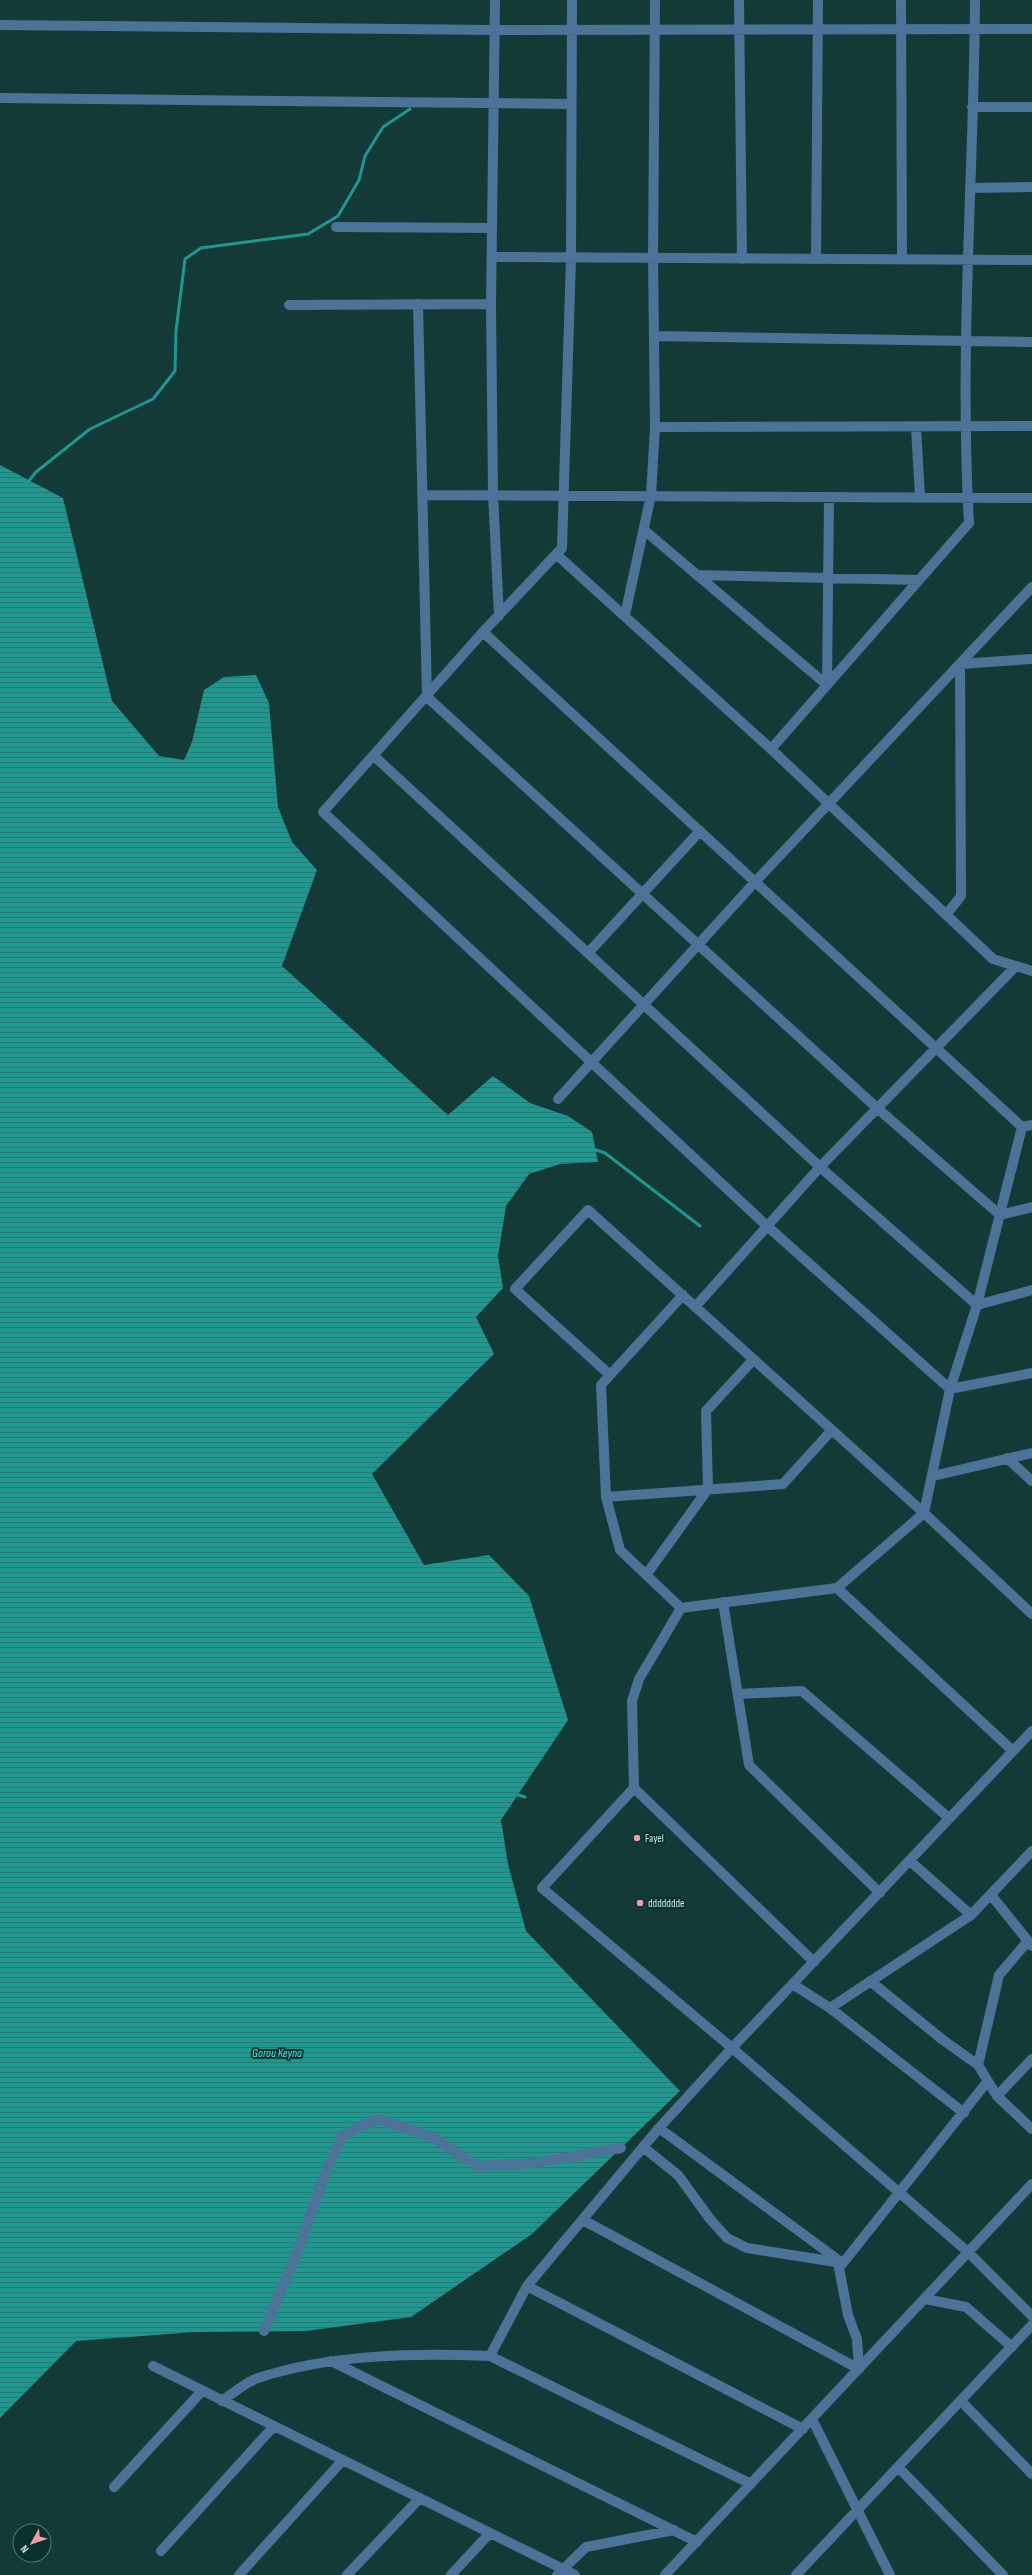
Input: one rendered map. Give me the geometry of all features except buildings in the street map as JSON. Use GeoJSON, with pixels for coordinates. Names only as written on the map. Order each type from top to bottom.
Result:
{"type":"FeatureCollection","features":[{"type":"Feature","properties":{"kind":"street"},"geometry":{"type":"LineString","coordinates":[[495,0],[493,30],[491,304],[493,494],[499,616]]}},
{"type":"Feature","properties":{"kind":"street"},"geometry":{"type":"LineString","coordinates":[[572,0],[571,258],[562,548],[483,632],[427,697],[323,812],[767,1226],[950,1389]]}},
{"type":"Feature","properties":{"kind":"street"},"geometry":{"type":"LineString","coordinates":[[626,615],[651,496],[655,427],[653,258],[655,0]]}},
{"type":"Feature","properties":{"kind":"street"},"geometry":{"type":"LineString","coordinates":[[740,0],[742,259]]}},
{"type":"Feature","properties":{"kind":"street"},"geometry":{"type":"LineString","coordinates":[[816,259],[818,0]]}},
{"type":"Feature","properties":{"kind":"street"},"geometry":{"type":"LineString","coordinates":[[901,0],[902,259]]}},
{"type":"Feature","properties":{"kind":"street"},"geometry":{"type":"LineString","coordinates":[[771,749],[969,522],[966,426],[966,341],[975,0]]}},
{"type":"Feature","properties":{"kind":"street"},"geometry":{"type":"LineString","coordinates":[[0,25],[493,30],[740,29],[975,31],[1032,29]]}},
{"type":"Feature","properties":{"kind":"street"},"geometry":{"type":"LineString","coordinates":[[0,98],[571,104]]}},
{"type":"Feature","properties":{"kind":"street"},"geometry":{"type":"LineString","coordinates":[[972,107],[1032,106]]}},
{"type":"Feature","properties":{"kind":"street"},"geometry":{"type":"LineString","coordinates":[[970,188],[1032,187]]}},
{"type":"Feature","properties":{"kind":"street"},"geometry":{"type":"LineString","coordinates":[[336,227],[492,228]]}},
{"type":"Feature","properties":{"kind":"street"},"geometry":{"type":"LineString","coordinates":[[492,257],[1032,260]]}},
{"type":"Feature","properties":{"kind":"street"},"geometry":{"type":"LineString","coordinates":[[418,304],[427,697],[877,1108],[1000,1215]]}},
{"type":"Feature","properties":{"kind":"street"},"geometry":{"type":"LineString","coordinates":[[289,305],[491,304]]}},
{"type":"Feature","properties":{"kind":"street"},"geometry":{"type":"LineString","coordinates":[[654,336],[1032,342]]}},
{"type":"Feature","properties":{"kind":"street"},"geometry":{"type":"LineString","coordinates":[[655,427],[1032,426]]}},
{"type":"Feature","properties":{"kind":"street"},"geometry":{"type":"LineString","coordinates":[[916,427],[920,497]]}},
{"type":"Feature","properties":{"kind":"street"},"geometry":{"type":"LineString","coordinates":[[422,495],[493,494],[1032,498]]}},
{"type":"Feature","properties":{"kind":"street"},"geometry":{"type":"LineString","coordinates":[[827,685],[829,497]]}},
{"type":"Feature","properties":{"kind":"street"},"geometry":{"type":"LineString","coordinates":[[644,530],[827,685]]}},
{"type":"Feature","properties":{"kind":"street"},"geometry":{"type":"LineString","coordinates":[[556,554],[626,615],[771,749],[993,959],[1032,971]]}},
{"type":"Feature","properties":{"kind":"street"},"geometry":{"type":"LineString","coordinates":[[697,575],[828,576],[918,580]]}},
{"type":"Feature","properties":{"kind":"street"},"geometry":{"type":"LineString","coordinates":[[558,1099],[755,882],[830,804],[1032,587]]}},
{"type":"Feature","properties":{"kind":"street"},"geometry":{"type":"LineString","coordinates":[[483,632],[935,1047],[1027,1126],[1000,1215],[977,1305],[950,1389],[933,1476],[924,1513],[837,1588],[681,1608]]}},
{"type":"Feature","properties":{"kind":"street"},"geometry":{"type":"LineString","coordinates":[[960,664],[1032,659]]}},
{"type":"Feature","properties":{"kind":"street"},"geometry":{"type":"LineString","coordinates":[[946,915],[961,896],[960,664]]}},
{"type":"Feature","properties":{"kind":"street"},"geometry":{"type":"LineString","coordinates":[[374,756],[589,952],[820,1167],[977,1305]]}},
{"type":"Feature","properties":{"kind":"street"},"geometry":{"type":"LineString","coordinates":[[589,952],[700,831]]}},
{"type":"Feature","properties":{"kind":"street"},"geometry":{"type":"LineString","coordinates":[[695,1307],[820,1167],[935,1047],[1016,966]]}},
{"type":"Feature","properties":{"kind":"street"},"geometry":{"type":"LineString","coordinates":[[1000,1215],[1032,1207]]}},
{"type":"Feature","properties":{"kind":"street"},"geometry":{"type":"LineString","coordinates":[[610,1375],[516,1289],[588,1210],[831,1431],[924,1513],[1032,1614]]}},
{"type":"Feature","properties":{"kind":"street"},"geometry":{"type":"LineString","coordinates":[[977,1305],[1032,1290]]}},
{"type":"Feature","properties":{"kind":"street"},"geometry":{"type":"LineString","coordinates":[[681,1608],[620,1550],[606,1497],[601,1385],[682,1295]]}},
{"type":"Feature","properties":{"kind":"street"},"geometry":{"type":"LineString","coordinates":[[646,1575],[708,1489],[706,1411],[753,1360]]}},
{"type":"Feature","properties":{"kind":"street"},"geometry":{"type":"LineString","coordinates":[[950,1389],[1032,1373]]}},
{"type":"Feature","properties":{"kind":"street"},"geometry":{"type":"LineString","coordinates":[[606,1497],[783,1484],[831,1431]]}},
{"type":"Feature","properties":{"kind":"street"},"geometry":{"type":"LineString","coordinates":[[933,1476],[1032,1453]]}},
{"type":"Feature","properties":{"kind":"street"},"geometry":{"type":"LineString","coordinates":[[1007,1458],[1032,1481]]}},
{"type":"Feature","properties":{"kind":"street"},"geometry":{"type":"LineString","coordinates":[[837,1588],[1013,1751]]}},
{"type":"Feature","properties":{"kind":"street"},"geometry":{"type":"LineString","coordinates":[[723,1602],[749,1765],[880,1893]]}},
{"type":"Feature","properties":{"kind":"street"},"geometry":{"type":"LineString","coordinates":[[681,1608],[639,1679],[632,1701],[634,1788],[542,1888],[732,2048],[968,2252],[1032,2316]]}},
{"type":"Feature","properties":{"kind":"street"},"geometry":{"type":"LineString","coordinates":[[738,1694],[802,1691],[949,1818]]}},
{"type":"Feature","properties":{"kind":"street"},"geometry":{"type":"LineString","coordinates":[[490,2356],[527,2286],[659,2128],[732,2048],[794,1985],[1032,1731]]}},
{"type":"Feature","properties":{"kind":"street"},"geometry":{"type":"LineString","coordinates":[[634,1788],[814,1962]]}},
{"type":"Feature","properties":{"kind":"street"},"geometry":{"type":"LineString","coordinates":[[830,2008],[972,1915],[1032,1851]]}},
{"type":"Feature","properties":{"kind":"street"},"geometry":{"type":"LineString","coordinates":[[910,1861],[972,1915]]}},
{"type":"Feature","properties":{"kind":"street"},"geometry":{"type":"LineString","coordinates":[[978,2065],[999,1975],[1030,1943],[991,1895]]}},
{"type":"Feature","properties":{"kind":"street"},"geometry":{"type":"LineString","coordinates":[[870,1982],[978,2065],[987,2082],[997,2096],[1032,2129]]}},
{"type":"Feature","properties":{"kind":"street"},"geometry":{"type":"LineString","coordinates":[[794,1985],[830,2008],[964,2113]]}},
{"type":"Feature","properties":{"kind":"street"},"geometry":{"type":"LineString","coordinates":[[997,2096],[1032,2060]]}},
{"type":"Feature","properties":{"kind":"street"},"geometry":{"type":"LineString","coordinates":[[859,2369],[857,2339],[848,2314],[839,2268],[964,2113],[987,2082]]}},
{"type":"Feature","properties":{"kind":"street"},"geometry":{"type":"LineString","coordinates":[[264,2331],[297,2253],[322,2182],[342,2136],[378,2119],[432,2137],[477,2166],[536,2163],[621,2148]]}},
{"type":"Feature","properties":{"kind":"street"},"geometry":{"type":"LineString","coordinates":[[659,2128],[842,2263]]}},
{"type":"Feature","properties":{"kind":"street"},"geometry":{"type":"LineString","coordinates":[[643,2147],[678,2175],[710,2219],[728,2238],[747,2248],[842,2263]]}},
{"type":"Feature","properties":{"kind":"street"},"geometry":{"type":"LineString","coordinates":[[665,2575],[1032,2184]]}},
{"type":"Feature","properties":{"kind":"street"},"geometry":{"type":"LineString","coordinates":[[582,2220],[859,2369]]}},
{"type":"Feature","properties":{"kind":"street"},"geometry":{"type":"LineString","coordinates":[[527,2286],[803,2429]]}},
{"type":"Feature","properties":{"kind":"street"},"geometry":{"type":"LineString","coordinates":[[925,2299],[966,2307],[1012,2347]]}},
{"type":"Feature","properties":{"kind":"street"},"geometry":{"type":"LineString","coordinates":[[796,2575],[1032,2325]]}},
{"type":"Feature","properties":{"kind":"street"},"geometry":{"type":"LineString","coordinates":[[222,2401],[257,2378],[331,2361],[433,2354],[490,2356],[751,2484]]}},
{"type":"Feature","properties":{"kind":"street"},"geometry":{"type":"LineString","coordinates":[[331,2361],[697,2542]]}},
{"type":"Feature","properties":{"kind":"street"},"geometry":{"type":"LineString","coordinates":[[152,2366],[490,2533],[560,2572],[575,2575]]}},
{"type":"Feature","properties":{"kind":"street"},"geometry":{"type":"LineString","coordinates":[[114,2487],[202,2390]]}},
{"type":"Feature","properties":{"kind":"street"},"geometry":{"type":"LineString","coordinates":[[960,2401],[1032,2474]]}},
{"type":"Feature","properties":{"kind":"street"},"geometry":{"type":"LineString","coordinates":[[812,2419],[856,2511],[890,2575]]}},
{"type":"Feature","properties":{"kind":"street"},"geometry":{"type":"LineString","coordinates":[[161,2551],[274,2426]]}},
{"type":"Feature","properties":{"kind":"street"},"geometry":{"type":"LineString","coordinates":[[239,2575],[343,2460]]}},
{"type":"Feature","properties":{"kind":"street"},"geometry":{"type":"LineString","coordinates":[[898,2467],[1003,2575]]}},
{"type":"Feature","properties":{"kind":"street"},"geometry":{"type":"LineString","coordinates":[[347,2575],[420,2498]]}},
{"type":"Feature","properties":{"kind":"street"},"geometry":{"type":"LineString","coordinates":[[560,2572],[586,2547],[674,2530]]}},
{"type":"Feature","properties":{"kind":"street"},"geometry":{"type":"LineString","coordinates":[[451,2575],[490,2533]]}},
{"type":"Feature","properties":{"kind":"water","name":"Gorou Keyna"},"geometry":{"type":"Polygon","coordinates":[[[0,465],[63,498],[112,701],[159,756],[184,760],[192,742],[204,690],[224,677],[256,675],[269,703],[278,807],[292,842],[317,870],[282,966],[448,1115],[493,1076],[530,1103],[568,1116],[592,1132],[598,1162],[560,1164],[529,1174],[506,1206],[498,1256],[503,1288],[476,1317],[494,1354],[372,1474],[424,1565],[489,1555],[529,1596],[568,1720],[501,1820],[508,1864],[526,1931],[680,2091],[532,2234],[411,2317],[306,2331],[195,2332],[76,2341],[0,2418],[0,465]]]}},
{"type":"Feature","properties":{"kind":"waterway"},"geometry":{"type":"LineString","coordinates":[[27,483],[36,472],[90,429],[153,399],[175,371],[176,331],[185,259],[201,248],[308,234],[338,216],[359,180],[365,156],[383,127],[410,109]]}},
{"type":"Feature","properties":{"kind":"waterway"},"geometry":{"type":"LineString","coordinates":[[593,1149],[605,1153],[700,1226]]}},
{"type":"Feature","properties":{"kind":"waterway"},"geometry":{"type":"LineString","coordinates":[[515,1794],[525,1797]]}},
{"type":"Feature","properties":{"kind":"place","name":"Fayel"},"geometry":{"type":"Point","coordinates":[637,1838]}},
{"type":"Feature","properties":{"kind":"place","name":"ddddddde"},"geometry":{"type":"Point","coordinates":[640,1903]}}]}
